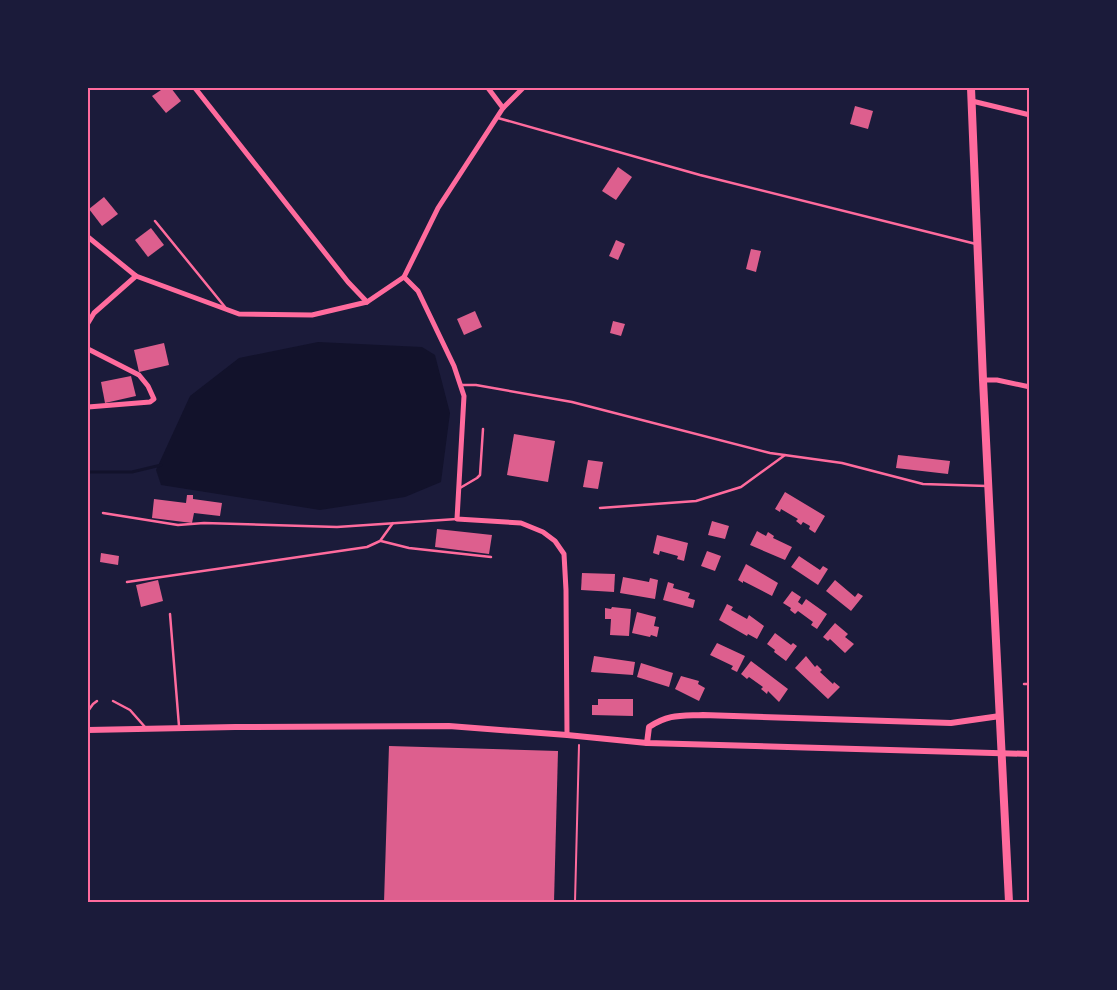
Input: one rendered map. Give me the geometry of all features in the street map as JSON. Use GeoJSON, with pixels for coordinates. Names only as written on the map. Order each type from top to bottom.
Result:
{"type":"FeatureCollection","features":[{"type":"Feature","properties":{"kind":"main road"},"geometry":{"type":"LineString","coordinates":[[971,88],[983,380],[1009,902]]}},
{"type":"Feature","properties":{"kind":"street"},"geometry":{"type":"LineString","coordinates":[[195,88],[348,282],[366,302]]}},
{"type":"Feature","properties":{"kind":"street"},"geometry":{"type":"LineString","coordinates":[[488,88],[503,108]]}},
{"type":"Feature","properties":{"kind":"street"},"geometry":{"type":"LineString","coordinates":[[88,237],[136,276],[239,314],[312,315],[366,302],[404,277],[438,208],[503,108],[522,88]]}},
{"type":"Feature","properties":{"kind":"street"},"geometry":{"type":"LineString","coordinates":[[972,101],[1030,115]]}},
{"type":"Feature","properties":{"kind":"street"},"geometry":{"type":"LineString","coordinates":[[88,322],[94,313],[136,276]]}},
{"type":"Feature","properties":{"kind":"street"},"geometry":{"type":"LineString","coordinates":[[404,277],[418,291],[454,366],[464,396],[457,518],[521,523],[543,532],[555,541],[564,554],[567,734]]}},
{"type":"Feature","properties":{"kind":"street"},"geometry":{"type":"LineString","coordinates":[[88,349],[139,375],[148,386],[154,399],[150,402],[88,407]]}},
{"type":"Feature","properties":{"kind":"street"},"geometry":{"type":"LineString","coordinates":[[983,380],[997,380],[1030,387]]}},
{"type":"Feature","properties":{"kind":"street"},"geometry":{"type":"LineString","coordinates":[[647,743],[649,727],[671,716],[703,715],[951,723],[1000,716]]}},
{"type":"Feature","properties":{"kind":"street"},"geometry":{"type":"LineString","coordinates":[[88,730],[449,726],[567,734],[647,743],[1030,754]]}},
{"type":"Feature","properties":{"kind":"lane"},"geometry":{"type":"LineString","coordinates":[[497,118],[700,176],[978,245]]}},
{"type":"Feature","properties":{"kind":"lane"},"geometry":{"type":"LineString","coordinates":[[155,221],[226,309]]}},
{"type":"Feature","properties":{"kind":"lane"},"geometry":{"type":"LineString","coordinates":[[460,385],[476,385],[572,402],[680,431],[785,455],[842,464],[923,484],[989,486]]}},
{"type":"Feature","properties":{"kind":"lane"},"geometry":{"type":"LineString","coordinates":[[459,489],[480,475],[483,429]]}},
{"type":"Feature","properties":{"kind":"lane"},"geometry":{"type":"LineString","coordinates":[[600,508],[696,501],[741,487],[785,455]]}},
{"type":"Feature","properties":{"kind":"lane"},"geometry":{"type":"LineString","coordinates":[[103,513],[178,525],[204,523],[337,527],[457,518]]}},
{"type":"Feature","properties":{"kind":"lane"},"geometry":{"type":"LineString","coordinates":[[127,582],[367,547],[380,541],[394,523]]}},
{"type":"Feature","properties":{"kind":"lane"},"geometry":{"type":"LineString","coordinates":[[380,541],[409,548],[491,557]]}},
{"type":"Feature","properties":{"kind":"lane"},"geometry":{"type":"LineString","coordinates":[[170,614],[179,728]]}},
{"type":"Feature","properties":{"kind":"lane"},"geometry":{"type":"LineString","coordinates":[[1024,684],[1030,684]]}},
{"type":"Feature","properties":{"kind":"lane"},"geometry":{"type":"LineString","coordinates":[[88,711],[97,701]]}},
{"type":"Feature","properties":{"kind":"lane"},"geometry":{"type":"LineString","coordinates":[[113,701],[130,710],[146,728]]}},
{"type":"Feature","properties":{"kind":"path"},"geometry":{"type":"LineString","coordinates":[[574,902],[579,736]]}},
{"type":"Feature","properties":{"kind":"shaded area"},"geometry":{"type":"Polygon","coordinates":[[[318,342],[422,347],[435,355],[450,413],[441,482],[405,497],[320,510],[161,485],[156,470],[190,396],[239,358],[318,342]]]}},
{"type":"Feature","properties":{"kind":"building"},"geometry":{"type":"Polygon","coordinates":[[[164,88],[171,88],[181,101],[166,113],[152,96],[164,88]]]}},
{"type":"Feature","properties":{"kind":"building"},"geometry":{"type":"Polygon","coordinates":[[[855,106],[873,111],[868,129],[850,124],[855,106]]]}},
{"type":"Feature","properties":{"kind":"building"},"geometry":{"type":"Polygon","coordinates":[[[618,167],[632,177],[616,200],[602,191],[618,167]]]}},
{"type":"Feature","properties":{"kind":"building"},"geometry":{"type":"Polygon","coordinates":[[[104,197],[118,214],[102,226],[89,209],[104,197]]]}},
{"type":"Feature","properties":{"kind":"building"},"geometry":{"type":"Polygon","coordinates":[[[151,228],[164,245],[148,257],[135,240],[151,228]]]}},
{"type":"Feature","properties":{"kind":"building"},"geometry":{"type":"Polygon","coordinates":[[[616,240],[625,244],[618,260],[609,256],[616,240]]]}},
{"type":"Feature","properties":{"kind":"building"},"geometry":{"type":"Polygon","coordinates":[[[751,249],[761,251],[756,272],[746,269],[751,249]]]}},
{"type":"Feature","properties":{"kind":"building"},"geometry":{"type":"Polygon","coordinates":[[[475,311],[482,327],[464,335],[457,319],[475,311]]]}},
{"type":"Feature","properties":{"kind":"building"},"geometry":{"type":"Polygon","coordinates":[[[613,321],[625,324],[621,336],[610,333],[613,321]]]}},
{"type":"Feature","properties":{"kind":"building"},"geometry":{"type":"Polygon","coordinates":[[[164,343],[169,365],[139,372],[134,350],[164,343]]]}},
{"type":"Feature","properties":{"kind":"building"},"geometry":{"type":"Polygon","coordinates":[[[131,376],[136,396],[105,403],[101,382],[131,376]]]}},
{"type":"Feature","properties":{"kind":"building"},"geometry":{"type":"Polygon","coordinates":[[[514,434],[555,441],[548,482],[507,475],[514,434]]]}},
{"type":"Feature","properties":{"kind":"building"},"geometry":{"type":"Polygon","coordinates":[[[898,455],[950,461],[948,474],[896,468],[898,455]]]}},
{"type":"Feature","properties":{"kind":"building"},"geometry":{"type":"Polygon","coordinates":[[[588,460],[603,462],[598,489],[583,487],[588,460]]]}},
{"type":"Feature","properties":{"kind":"building"},"geometry":{"type":"Polygon","coordinates":[[[785,492],[825,516],[815,533],[809,529],[810,526],[803,522],[801,525],[796,521],[798,519],[781,509],[780,512],[775,509],[785,492]]]}},
{"type":"Feature","properties":{"kind":"building"},"geometry":{"type":"Polygon","coordinates":[[[187,495],[193,495],[193,499],[222,503],[220,516],[194,513],[192,523],[152,518],[154,499],[186,503],[187,495]]]}},
{"type":"Feature","properties":{"kind":"building"},"geometry":{"type":"Polygon","coordinates":[[[712,521],[729,526],[725,539],[708,535],[712,521]]]}},
{"type":"Feature","properties":{"kind":"building"},"geometry":{"type":"Polygon","coordinates":[[[437,529],[492,535],[489,554],[435,547],[437,529]]]}},
{"type":"Feature","properties":{"kind":"building"},"geometry":{"type":"Polygon","coordinates":[[[757,531],[766,536],[768,532],[774,536],[773,538],[792,547],[785,560],[750,545],[757,531]]]}},
{"type":"Feature","properties":{"kind":"building"},"geometry":{"type":"Polygon","coordinates":[[[657,535],[688,543],[684,561],[677,559],[678,556],[660,551],[659,555],[653,553],[657,535]]]}},
{"type":"Feature","properties":{"kind":"building"},"geometry":{"type":"Polygon","coordinates":[[[707,551],[721,556],[715,571],[701,566],[707,551]]]}},
{"type":"Feature","properties":{"kind":"building"},"geometry":{"type":"Polygon","coordinates":[[[101,553],[119,556],[118,565],[100,562],[101,553]]]}},
{"type":"Feature","properties":{"kind":"building"},"geometry":{"type":"Polygon","coordinates":[[[799,556],[820,570],[823,566],[828,569],[818,585],[791,567],[799,556]]]}},
{"type":"Feature","properties":{"kind":"building"},"geometry":{"type":"Polygon","coordinates":[[[746,564],[778,583],[772,596],[738,580],[746,564]]]}},
{"type":"Feature","properties":{"kind":"building"},"geometry":{"type":"Polygon","coordinates":[[[582,573],[615,574],[614,592],[581,590],[582,573]]]}},
{"type":"Feature","properties":{"kind":"building"},"geometry":{"type":"Polygon","coordinates":[[[623,577],[649,582],[650,578],[658,580],[655,599],[620,593],[623,577]]]}},
{"type":"Feature","properties":{"kind":"building"},"geometry":{"type":"Polygon","coordinates":[[[158,580],[163,601],[141,607],[136,585],[158,580]]]}},
{"type":"Feature","properties":{"kind":"building"},"geometry":{"type":"Polygon","coordinates":[[[835,580],[855,597],[858,593],[863,596],[851,611],[826,591],[835,580]]]}},
{"type":"Feature","properties":{"kind":"building"},"geometry":{"type":"Polygon","coordinates":[[[668,582],[674,584],[673,588],[690,593],[688,598],[695,600],[693,608],[663,600],[668,582]]]}},
{"type":"Feature","properties":{"kind":"building"},"geometry":{"type":"Polygon","coordinates":[[[792,591],[801,597],[798,602],[802,605],[806,599],[827,614],[817,629],[811,625],[813,622],[798,611],[795,614],[790,610],[791,608],[783,603],[792,591]]]}},
{"type":"Feature","properties":{"kind":"building"},"geometry":{"type":"Polygon","coordinates":[[[727,604],[733,607],[731,610],[747,619],[749,615],[764,626],[757,639],[748,634],[747,636],[719,620],[727,604]]]}},
{"type":"Feature","properties":{"kind":"building"},"geometry":{"type":"Polygon","coordinates":[[[612,607],[631,609],[629,636],[610,635],[611,619],[605,619],[605,608],[611,609],[612,607]]]}},
{"type":"Feature","properties":{"kind":"building"},"geometry":{"type":"Polygon","coordinates":[[[637,612],[656,617],[654,626],[659,627],[657,637],[632,633],[637,612]]]}},
{"type":"Feature","properties":{"kind":"building"},"geometry":{"type":"Polygon","coordinates":[[[835,623],[848,634],[845,637],[854,644],[845,653],[830,639],[828,641],[823,637],[835,623]]]}},
{"type":"Feature","properties":{"kind":"building"},"geometry":{"type":"Polygon","coordinates":[[[775,633],[791,645],[793,643],[797,646],[786,661],[767,644],[775,633]]]}},
{"type":"Feature","properties":{"kind":"building"},"geometry":{"type":"Polygon","coordinates":[[[717,643],[745,656],[737,672],[731,669],[733,666],[710,655],[717,643]]]}},
{"type":"Feature","properties":{"kind":"building"},"geometry":{"type":"Polygon","coordinates":[[[594,656],[635,662],[633,675],[591,672],[594,656]]]}},
{"type":"Feature","properties":{"kind":"building"},"geometry":{"type":"Polygon","coordinates":[[[806,656],[815,667],[817,665],[822,670],[820,672],[833,684],[834,682],[840,687],[828,699],[795,668],[806,656]]]}},
{"type":"Feature","properties":{"kind":"building"},"geometry":{"type":"Polygon","coordinates":[[[751,661],[788,689],[779,702],[768,691],[767,694],[761,689],[763,687],[741,674],[751,661]]]}},
{"type":"Feature","properties":{"kind":"building"},"geometry":{"type":"Polygon","coordinates":[[[641,663],[673,673],[669,687],[637,677],[641,663]]]}},
{"type":"Feature","properties":{"kind":"building"},"geometry":{"type":"Polygon","coordinates":[[[681,676],[699,681],[698,684],[705,688],[699,701],[675,689],[681,676]]]}},
{"type":"Feature","properties":{"kind":"building"},"geometry":{"type":"Polygon","coordinates":[[[598,699],[633,699],[633,716],[592,715],[592,705],[598,705],[598,699]]]}},
{"type":"Feature","properties":{"kind":"building"},"geometry":{"type":"Polygon","coordinates":[[[389,746],[558,751],[554,902],[384,902],[389,746]]]}},
{"type":"Feature","properties":{"kind":"waterway"},"geometry":{"type":"LineString","coordinates":[[88,472],[132,472],[161,465]]}}]}
